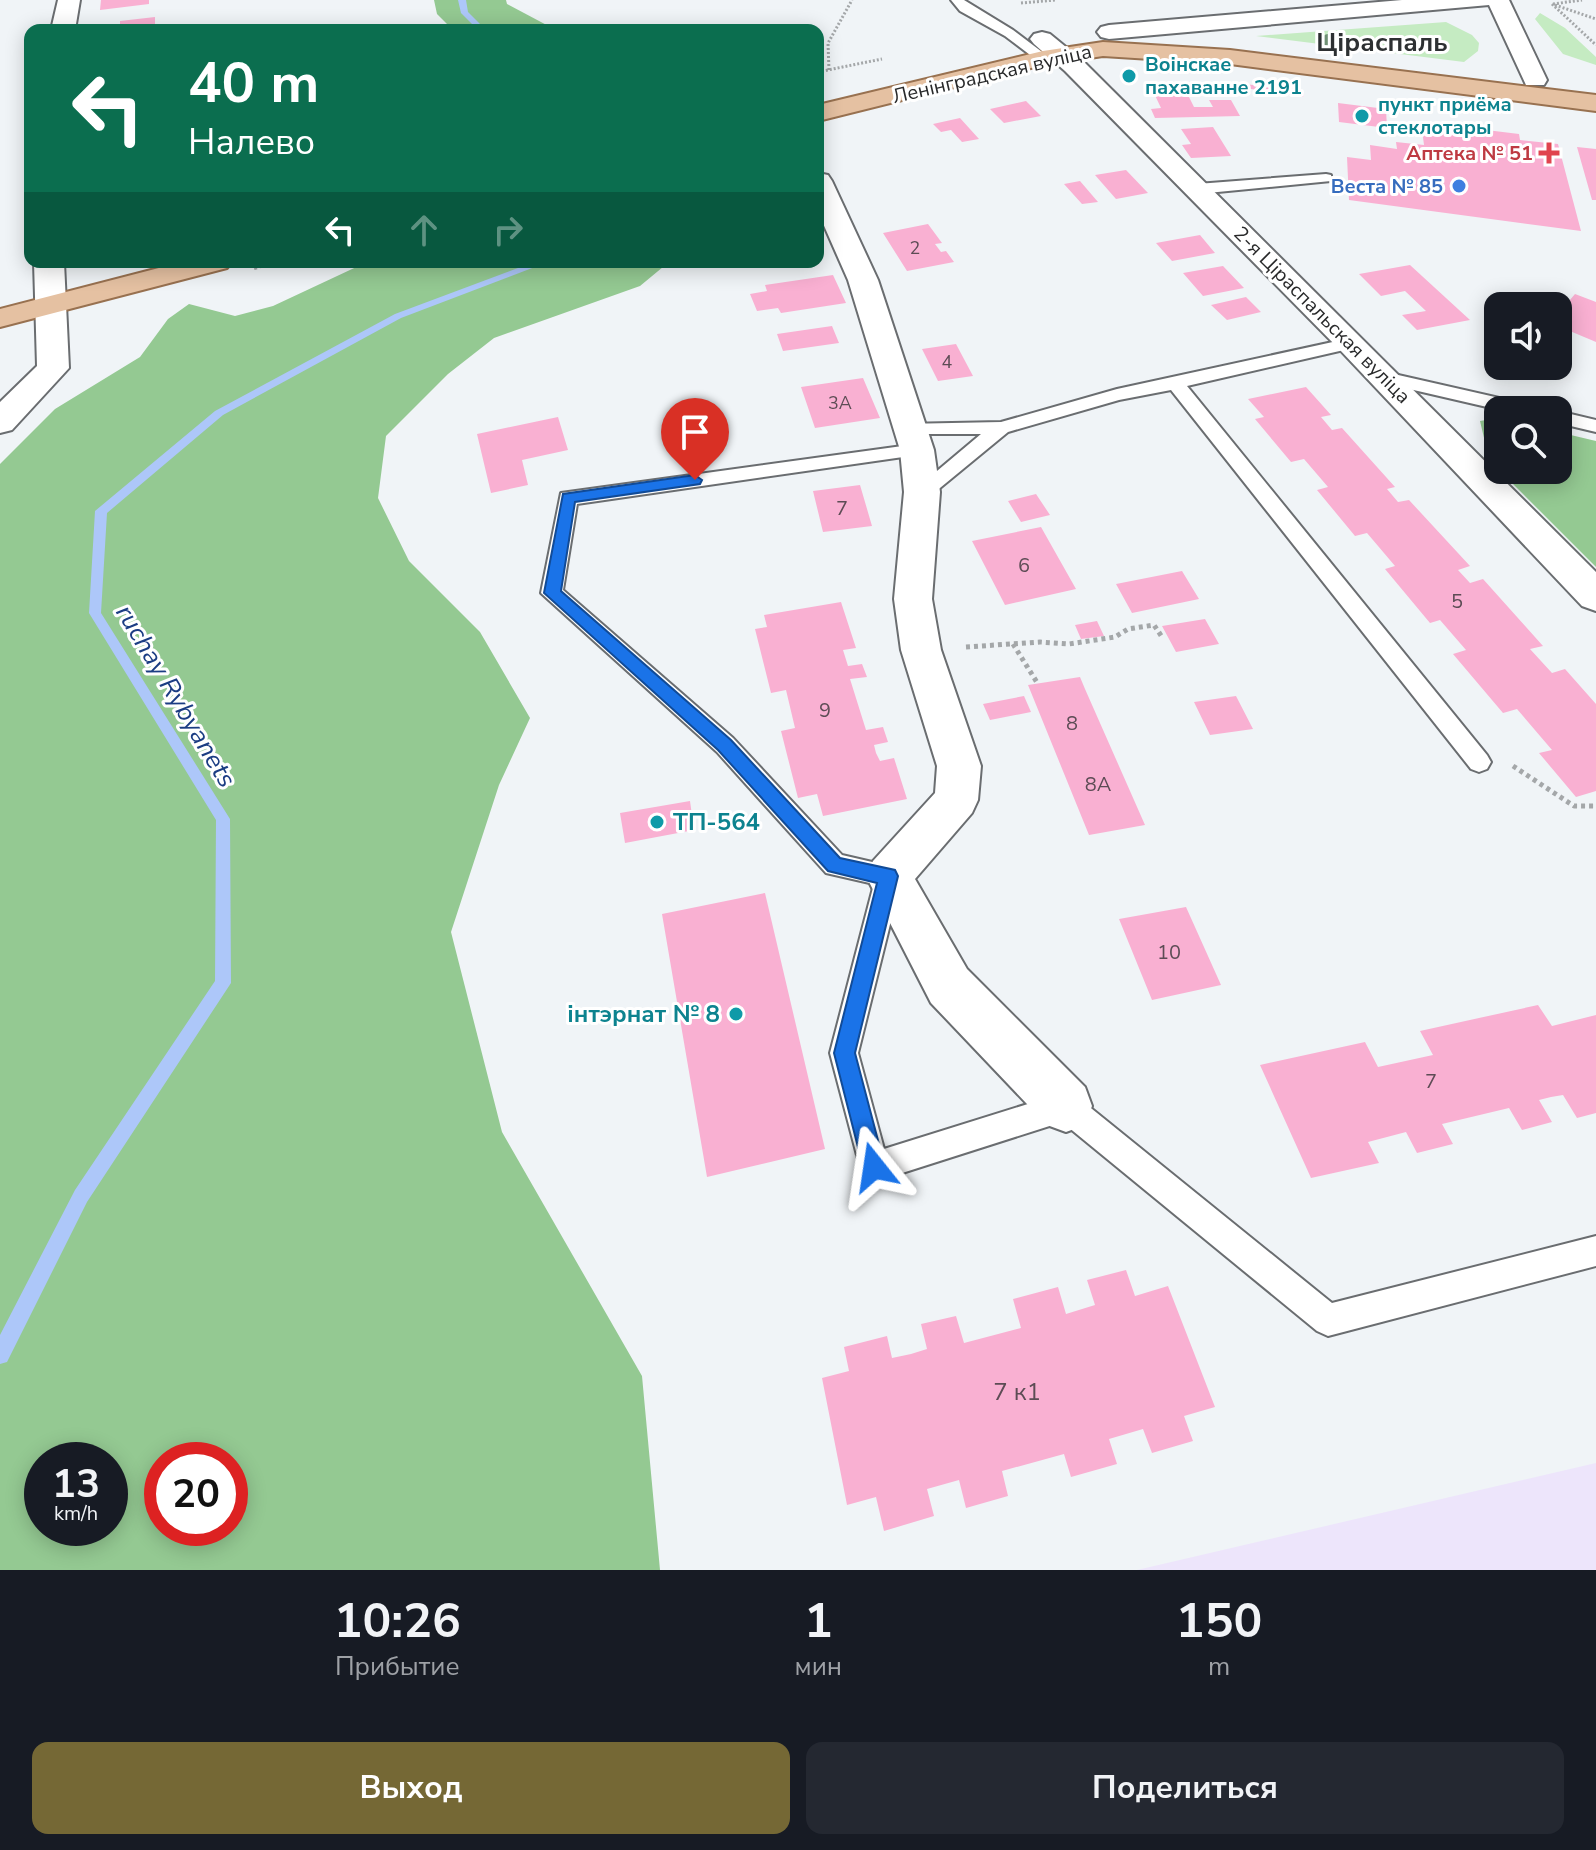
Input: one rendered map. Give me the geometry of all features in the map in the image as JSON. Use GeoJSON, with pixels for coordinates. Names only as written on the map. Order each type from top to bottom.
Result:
{"type":"FeatureCollection","features":[{"type":"Feature","properties":{"kind":"main road","name":"Ленінградская вуліца"},"geometry":{"type":"LineString","coordinates":[[824,111],[1109,32],[1189,38],[1536,88],[1596,103]]}},
{"type":"Feature","properties":{"kind":"main road","name":"Ленінградская вуліца"},"geometry":{"type":"LineString","coordinates":[[862,78],[1042,49],[1103,49],[1193,53],[1536,88],[1596,88]]}},
{"type":"Feature","properties":{"kind":"main road"},"geometry":{"type":"LineString","coordinates":[[0,295],[106,268]]}},
{"type":"Feature","properties":{"kind":"main road"},"geometry":{"type":"LineString","coordinates":[[0,318],[49,284],[171,268]]}},
{"type":"Feature","properties":{"kind":"street"},"geometry":{"type":"LineString","coordinates":[[64,24],[69,0]]}},
{"type":"Feature","properties":{"kind":"street"},"geometry":{"type":"LineString","coordinates":[[1109,32],[1481,0]]}},
{"type":"Feature","properties":{"kind":"street"},"geometry":{"type":"LineString","coordinates":[[1498,0],[1536,88]]}},
{"type":"Feature","properties":{"kind":"street","name":"2-я Ціраспальская вуліца"},"geometry":{"type":"LineString","coordinates":[[1042,49],[1197,189],[1596,596]]}},
{"type":"Feature","properties":{"kind":"street"},"geometry":{"type":"LineString","coordinates":[[824,194],[863,280],[913,439],[922,492],[913,599],[921,650],[959,766],[956,800],[889,876],[949,986],[1066,1106]]}},
{"type":"Feature","properties":{"kind":"street"},"geometry":{"type":"LineString","coordinates":[[0,422],[53,368],[49,284]]}},
{"type":"Feature","properties":{"kind":"lane"},"geometry":{"type":"LineString","coordinates":[[957,0],[964,8],[1042,49]]}},
{"type":"Feature","properties":{"kind":"lane"},"geometry":{"type":"LineString","coordinates":[[1197,189],[1326,178]]}},
{"type":"Feature","properties":{"kind":"lane"},"geometry":{"type":"LineString","coordinates":[[1351,343],[1117,395],[1001,428],[913,439],[568,498],[552,593],[725,745],[835,865],[889,876],[844,1053],[874,1167],[1066,1106],[1328,1320],[1596,1251]]}},
{"type":"Feature","properties":{"kind":"lane"},"geometry":{"type":"LineString","coordinates":[[1385,378],[1484,400]]}},
{"type":"Feature","properties":{"kind":"lane"},"geometry":{"type":"LineString","coordinates":[[1175,383],[1479,762]]}},
{"type":"Feature","properties":{"kind":"lane"},"geometry":{"type":"LineString","coordinates":[[1572,420],[1596,426]]}},
{"type":"Feature","properties":{"kind":"lane"},"geometry":{"type":"LineString","coordinates":[[922,492],[1001,428]]}},
{"type":"Feature","properties":{"kind":"path"},"geometry":{"type":"LineString","coordinates":[[829,70],[828,43],[852,0]]}},
{"type":"Feature","properties":{"kind":"path"},"geometry":{"type":"LineString","coordinates":[[1552,4],[1582,0]]}},
{"type":"Feature","properties":{"kind":"path"},"geometry":{"type":"LineString","coordinates":[[1552,4],[1596,19]]}},
{"type":"Feature","properties":{"kind":"path"},"geometry":{"type":"LineString","coordinates":[[1552,4],[1596,45]]}},
{"type":"Feature","properties":{"kind":"path"},"geometry":{"type":"LineString","coordinates":[[921,650],[1069,644],[1115,637],[1128,629],[1154,625],[1162,637]]}},
{"type":"Feature","properties":{"kind":"path"},"geometry":{"type":"LineString","coordinates":[[1013,644],[1038,684]]}},
{"type":"Feature","properties":{"kind":"path"},"geometry":{"type":"LineString","coordinates":[[1479,762],[1511,765],[1574,806],[1596,806]]}},
{"type":"Feature","properties":{"kind":"shaded area"},"geometry":{"type":"Polygon","coordinates":[[[1596,1463],[1596,1570],[1137,1570],[1596,1463]]]}},
{"type":"Feature","properties":{"kind":"green space"},"geometry":{"type":"Polygon","coordinates":[[[434,0],[506,0],[507,4],[545,24],[447,24],[437,14],[434,0]]]}},
{"type":"Feature","properties":{"kind":"green space"},"geometry":{"type":"Polygon","coordinates":[[[1540,13],[1565,28],[1596,57],[1596,65],[1563,54],[1535,19],[1540,13]]]}},
{"type":"Feature","properties":{"kind":"green space"},"geometry":{"type":"Polygon","coordinates":[[[1446,22],[1472,35],[1479,43],[1478,51],[1464,62],[1256,36],[1446,22]]]}},
{"type":"Feature","properties":{"kind":"green space"},"geometry":{"type":"Polygon","coordinates":[[[354,268],[662,268],[640,286],[494,338],[448,374],[386,436],[378,498],[409,561],[480,632],[530,718],[499,785],[451,932],[502,1132],[642,1376],[660,1570],[0,1570],[0,464],[55,409],[140,357],[168,319],[189,304],[235,316],[273,306],[354,268]]]}},
{"type":"Feature","properties":{"kind":"green space"},"geometry":{"type":"Polygon","coordinates":[[[1572,435],[1596,441],[1596,567],[1513,484],[1572,484],[1572,435]]]}},
{"type":"Feature","properties":{"kind":"building"},"geometry":{"type":"Polygon","coordinates":[[[101,0],[149,0],[149,4],[100,10],[101,0]]]}},
{"type":"Feature","properties":{"kind":"building"},"geometry":{"type":"Polygon","coordinates":[[[155,17],[155,24],[120,24],[120,21],[155,17]]]}},
{"type":"Feature","properties":{"kind":"building"},"geometry":{"type":"Polygon","coordinates":[[[1233,82],[1304,93],[1303,97],[1232,86],[1233,82]]]}},
{"type":"Feature","properties":{"kind":"building"},"geometry":{"type":"Polygon","coordinates":[[[1152,89],[1185,89],[1194,107],[1213,107],[1209,100],[1231,100],[1240,116],[1155,118],[1151,109],[1161,108],[1152,89]]]}},
{"type":"Feature","properties":{"kind":"building"},"geometry":{"type":"Polygon","coordinates":[[[1026,101],[1041,116],[1004,123],[990,109],[1026,101]]]}},
{"type":"Feature","properties":{"kind":"building","name":"пункт приёма стеклотары"},"geometry":{"type":"Polygon","coordinates":[[[1338,103],[1386,109],[1387,128],[1339,122],[1338,103]]]}},
{"type":"Feature","properties":{"kind":"building"},"geometry":{"type":"Polygon","coordinates":[[[960,118],[979,139],[962,142],[951,130],[941,132],[933,124],[960,118]]]}},
{"type":"Feature","properties":{"kind":"building","name":"Веста № 85"},"geometry":{"type":"Polygon","coordinates":[[[1421,122],[1519,134],[1520,140],[1558,144],[1581,231],[1349,200],[1347,157],[1371,160],[1370,145],[1397,149],[1396,142],[1424,145],[1421,122]]]}},
{"type":"Feature","properties":{"kind":"building"},"geometry":{"type":"Polygon","coordinates":[[[1213,127],[1231,156],[1191,158],[1182,145],[1191,144],[1181,129],[1213,127]]]}},
{"type":"Feature","properties":{"kind":"building"},"geometry":{"type":"Polygon","coordinates":[[[1577,147],[1596,149],[1596,200],[1592,200],[1577,147]]]}},
{"type":"Feature","properties":{"kind":"building"},"geometry":{"type":"Polygon","coordinates":[[[1126,170],[1148,193],[1116,199],[1095,175],[1126,170]]]}},
{"type":"Feature","properties":{"kind":"building"},"geometry":{"type":"Polygon","coordinates":[[[1080,181],[1098,202],[1082,204],[1064,184],[1080,181]]]}},
{"type":"Feature","properties":{"kind":"building"},"geometry":{"type":"Polygon","coordinates":[[[928,224],[942,243],[935,244],[941,252],[946,251],[954,262],[907,271],[883,233],[928,224]]]}},
{"type":"Feature","properties":{"kind":"building"},"geometry":{"type":"Polygon","coordinates":[[[1200,235],[1215,253],[1172,261],[1156,243],[1200,235]]]}},
{"type":"Feature","properties":{"kind":"building"},"geometry":{"type":"Polygon","coordinates":[[[1410,265],[1470,320],[1417,330],[1402,315],[1426,311],[1405,291],[1381,296],[1359,274],[1410,265]]]}},
{"type":"Feature","properties":{"kind":"building"},"geometry":{"type":"Polygon","coordinates":[[[1223,266],[1244,288],[1203,296],[1183,273],[1223,266]]]}},
{"type":"Feature","properties":{"kind":"building"},"geometry":{"type":"Polygon","coordinates":[[[833,275],[846,303],[781,313],[778,308],[757,311],[750,294],[767,291],[765,285],[833,275]]]}},
{"type":"Feature","properties":{"kind":"building"},"geometry":{"type":"Polygon","coordinates":[[[1575,294],[1596,302],[1596,342],[1572,332],[1572,298],[1575,294]]]}},
{"type":"Feature","properties":{"kind":"building"},"geometry":{"type":"Polygon","coordinates":[[[1246,297],[1261,312],[1227,320],[1211,305],[1246,297]]]}},
{"type":"Feature","properties":{"kind":"building"},"geometry":{"type":"Polygon","coordinates":[[[832,326],[839,343],[783,351],[777,334],[832,326]]]}},
{"type":"Feature","properties":{"kind":"building"},"geometry":{"type":"Polygon","coordinates":[[[956,344],[973,376],[938,381],[922,349],[956,344]]]}},
{"type":"Feature","properties":{"kind":"building"},"geometry":{"type":"Polygon","coordinates":[[[863,378],[880,418],[815,428],[801,387],[863,378]]]}},
{"type":"Feature","properties":{"kind":"building"},"geometry":{"type":"Polygon","coordinates":[[[1306,387],[1331,415],[1321,417],[1332,430],[1342,428],[1395,487],[1387,489],[1398,502],[1409,500],[1470,566],[1458,570],[1470,583],[1483,579],[1543,646],[1530,649],[1552,673],[1565,669],[1596,704],[1596,791],[1576,797],[1539,753],[1552,750],[1517,709],[1503,713],[1453,654],[1466,650],[1440,620],[1430,623],[1385,569],[1395,566],[1367,533],[1355,536],[1317,490],[1328,487],[1304,459],[1291,462],[1255,419],[1264,417],[1248,399],[1306,387]]]}},
{"type":"Feature","properties":{"kind":"building"},"geometry":{"type":"Polygon","coordinates":[[[558,417],[568,450],[522,460],[528,485],[491,493],[477,434],[558,417]]]}},
{"type":"Feature","properties":{"kind":"building"},"geometry":{"type":"Polygon","coordinates":[[[860,485],[872,526],[823,532],[813,491],[860,485]]]}},
{"type":"Feature","properties":{"kind":"building"},"geometry":{"type":"Polygon","coordinates":[[[1036,494],[1050,515],[1021,522],[1008,501],[1036,494]]]}},
{"type":"Feature","properties":{"kind":"building"},"geometry":{"type":"Polygon","coordinates":[[[1041,527],[1076,589],[1005,605],[972,541],[1041,527]]]}},
{"type":"Feature","properties":{"kind":"building"},"geometry":{"type":"Polygon","coordinates":[[[1182,571],[1199,599],[1132,613],[1116,584],[1182,571]]]}},
{"type":"Feature","properties":{"kind":"building"},"geometry":{"type":"Polygon","coordinates":[[[841,602],[856,648],[843,650],[848,666],[862,664],[867,677],[850,679],[866,730],[883,727],[888,742],[874,745],[876,753],[880,761],[894,758],[907,799],[823,816],[817,794],[798,798],[781,731],[795,728],[786,690],[771,693],[755,629],[767,627],[764,615],[841,602]]]}},
{"type":"Feature","properties":{"kind":"building"},"geometry":{"type":"Polygon","coordinates":[[[1205,619],[1219,644],[1176,652],[1162,626],[1205,619]]]}},
{"type":"Feature","properties":{"kind":"building"},"geometry":{"type":"Polygon","coordinates":[[[1097,621],[1104,636],[1081,639],[1075,625],[1097,621]]]}},
{"type":"Feature","properties":{"kind":"building"},"geometry":{"type":"Polygon","coordinates":[[[1080,677],[1145,825],[1089,835],[1028,685],[1080,677]]]}},
{"type":"Feature","properties":{"kind":"building"},"geometry":{"type":"Polygon","coordinates":[[[1024,696],[1031,712],[990,720],[983,704],[1024,696]]]}},
{"type":"Feature","properties":{"kind":"building"},"geometry":{"type":"Polygon","coordinates":[[[1236,696],[1253,729],[1210,735],[1194,702],[1236,696]]]}},
{"type":"Feature","properties":{"kind":"building","name":"ТП-564"},"geometry":{"type":"Polygon","coordinates":[[[690,801],[694,830],[625,843],[620,813],[690,801]]]}},
{"type":"Feature","properties":{"kind":"building","name":"інтэрнат № 8"},"geometry":{"type":"Polygon","coordinates":[[[765,893],[825,1149],[707,1177],[662,914],[765,893]]]}},
{"type":"Feature","properties":{"kind":"building"},"geometry":{"type":"Polygon","coordinates":[[[1186,907],[1221,985],[1152,1000],[1119,919],[1186,907]]]}},
{"type":"Feature","properties":{"kind":"building"},"geometry":{"type":"Polygon","coordinates":[[[1538,1005],[1552,1026],[1596,1015],[1596,1113],[1577,1118],[1563,1095],[1551,1097],[1539,1100],[1552,1122],[1522,1130],[1509,1108],[1442,1124],[1453,1144],[1417,1153],[1406,1132],[1368,1142],[1379,1163],[1311,1178],[1260,1065],[1365,1042],[1378,1067],[1433,1055],[1420,1031],[1538,1005]]]}},
{"type":"Feature","properties":{"kind":"building"},"geometry":{"type":"Polygon","coordinates":[[[1126,1270],[1135,1296],[1168,1286],[1215,1407],[1184,1416],[1193,1441],[1152,1453],[1143,1429],[1109,1439],[1117,1464],[1071,1477],[1064,1454],[1002,1471],[1008,1496],[966,1508],[959,1480],[927,1489],[934,1516],[884,1531],[876,1497],[847,1505],[822,1378],[849,1371],[844,1347],[887,1336],[892,1358],[911,1354],[927,1349],[921,1324],[956,1316],[964,1343],[1021,1328],[1013,1299],[1058,1287],[1066,1314],[1095,1305],[1087,1280],[1126,1270]]]}},
{"type":"Feature","properties":{"kind":"waterway","name":"ruchay Rybyanets"},"geometry":{"type":"LineString","coordinates":[[462,0],[465,13],[476,24]]}},
{"type":"Feature","properties":{"kind":"waterway","name":"ruchay Rybyanets"},"geometry":{"type":"LineString","coordinates":[[0,1355],[81,1196],[223,983],[223,819],[95,613],[101,511],[219,413],[398,316],[527,268]]}},
{"type":"Feature","properties":{"kind":"place","name":"Воінскае пахаванне 2191"},"geometry":{"type":"Point","coordinates":[1129,76]}},
{"type":"Feature","properties":{"kind":"place","name":"пункт приёма стеклотары"},"geometry":{"type":"Point","coordinates":[1362,116]}},
{"type":"Feature","properties":{"kind":"place","name":"Аптека № 51"},"geometry":{"type":"Point","coordinates":[1549,153]}},
{"type":"Feature","properties":{"kind":"place","name":"Веста № 85"},"geometry":{"type":"Point","coordinates":[1459,186]}},
{"type":"Feature","properties":{"kind":"place","name":"ТП-564"},"geometry":{"type":"Point","coordinates":[657,822]}},
{"type":"Feature","properties":{"kind":"place","name":"інтэрнат № 8"},"geometry":{"type":"Point","coordinates":[736,1014]}},
{"type":"Feature","properties":{"kind":"district","name":"Ціраспаль"},"geometry":{"type":"Point","coordinates":[1382,42]}},
{"type":"Feature","properties":{"kind":"route"},"geometry":{"type":"LineString","coordinates":[[695,480],[568,498],[552,593],[725,745],[835,865],[889,876],[844,1053],[874,1167]]}}]}
